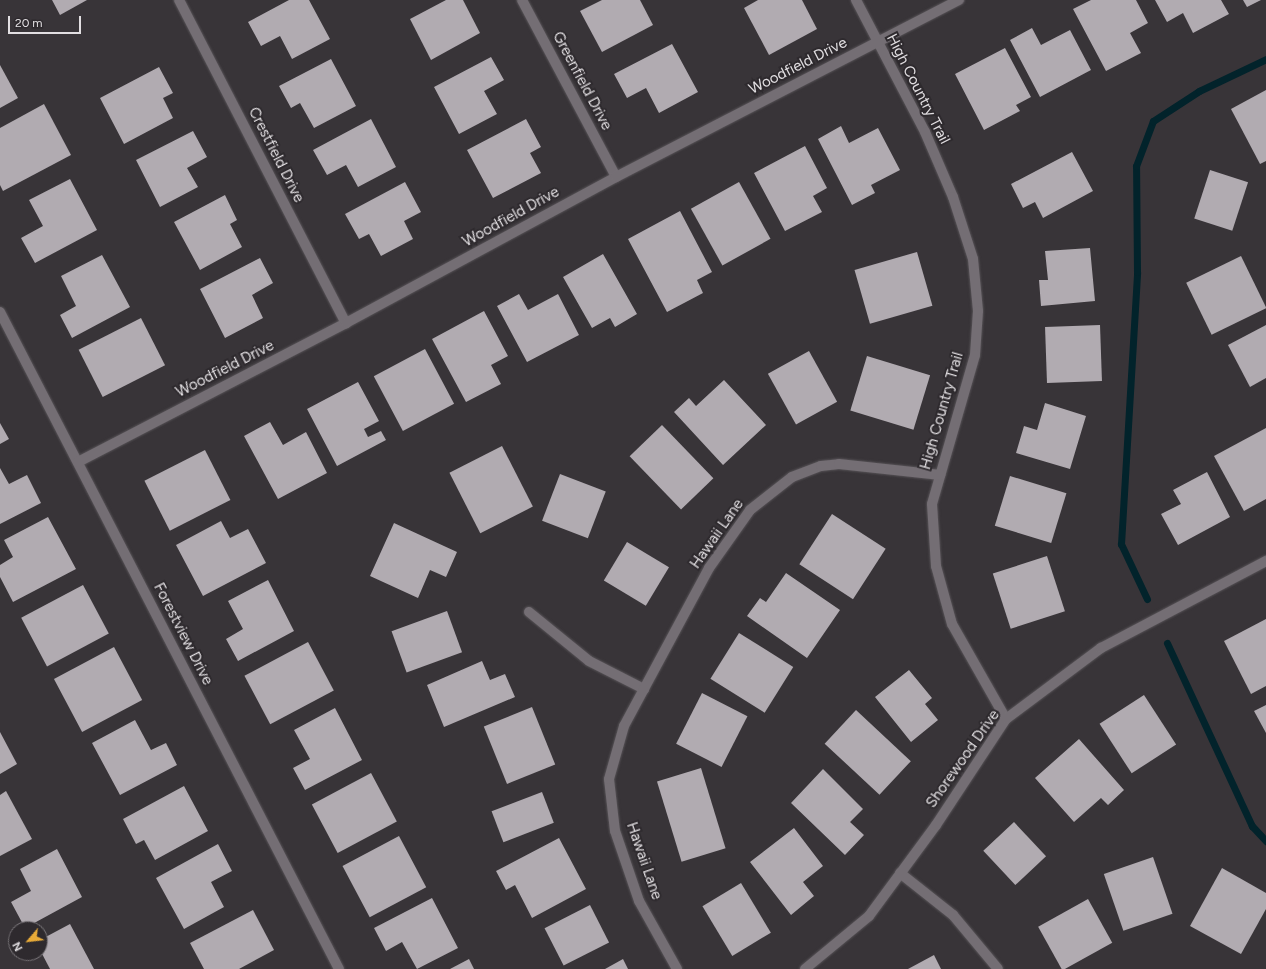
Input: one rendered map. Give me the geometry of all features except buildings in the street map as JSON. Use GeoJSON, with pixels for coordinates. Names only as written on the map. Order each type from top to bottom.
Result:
{"type":"FeatureCollection","features":[{"type":"Feature","properties":{"kind":"street","name":"Crestfield Drive"},"geometry":{"type":"LineString","coordinates":[[179,0],[346,324]]}},
{"type":"Feature","properties":{"kind":"street","name":"Greenfield Drive"},"geometry":{"type":"LineString","coordinates":[[522,0],[616,177]]}},
{"type":"Feature","properties":{"kind":"street","name":"High Country Trail"},"geometry":{"type":"LineString","coordinates":[[856,0],[925,132],[953,197],[973,259],[978,311],[975,355],[932,504],[936,566],[952,624],[1006,719]]}},
{"type":"Feature","properties":{"kind":"street","name":"Woodfield Drive"},"geometry":{"type":"LineString","coordinates":[[78,462],[346,324],[616,177],[959,0]]}},
{"type":"Feature","properties":{"kind":"street","name":"Forestview Drive"},"geometry":{"type":"LineString","coordinates":[[0,312],[339,969]]}},
{"type":"Feature","properties":{"kind":"street","name":"Hawaii Lane"},"geometry":{"type":"LineString","coordinates":[[677,969],[639,901],[615,831],[609,779],[624,726],[709,568],[750,510],[792,477],[821,466],[839,464],[940,474]]}},
{"type":"Feature","properties":{"kind":"street","name":"Shorewood Drive"},"geometry":{"type":"LineString","coordinates":[[805,969],[869,916],[1006,719],[1102,648],[1266,561]]}},
{"type":"Feature","properties":{"kind":"street"},"geometry":{"type":"LineString","coordinates":[[528,612],[589,661],[644,690]]}},
{"type":"Feature","properties":{"kind":"street"},"geometry":{"type":"LineString","coordinates":[[900,873],[953,915],[998,969]]}},
{"type":"Feature","properties":{"kind":"waterway"},"geometry":{"type":"LineString","coordinates":[[1147,599],[1121,544],[1137,272],[1136,166],[1153,121],[1199,91],[1266,59]]}},
{"type":"Feature","properties":{"kind":"waterway"},"geometry":{"type":"LineString","coordinates":[[1167,643],[1252,826],[1266,841]]}}]}
